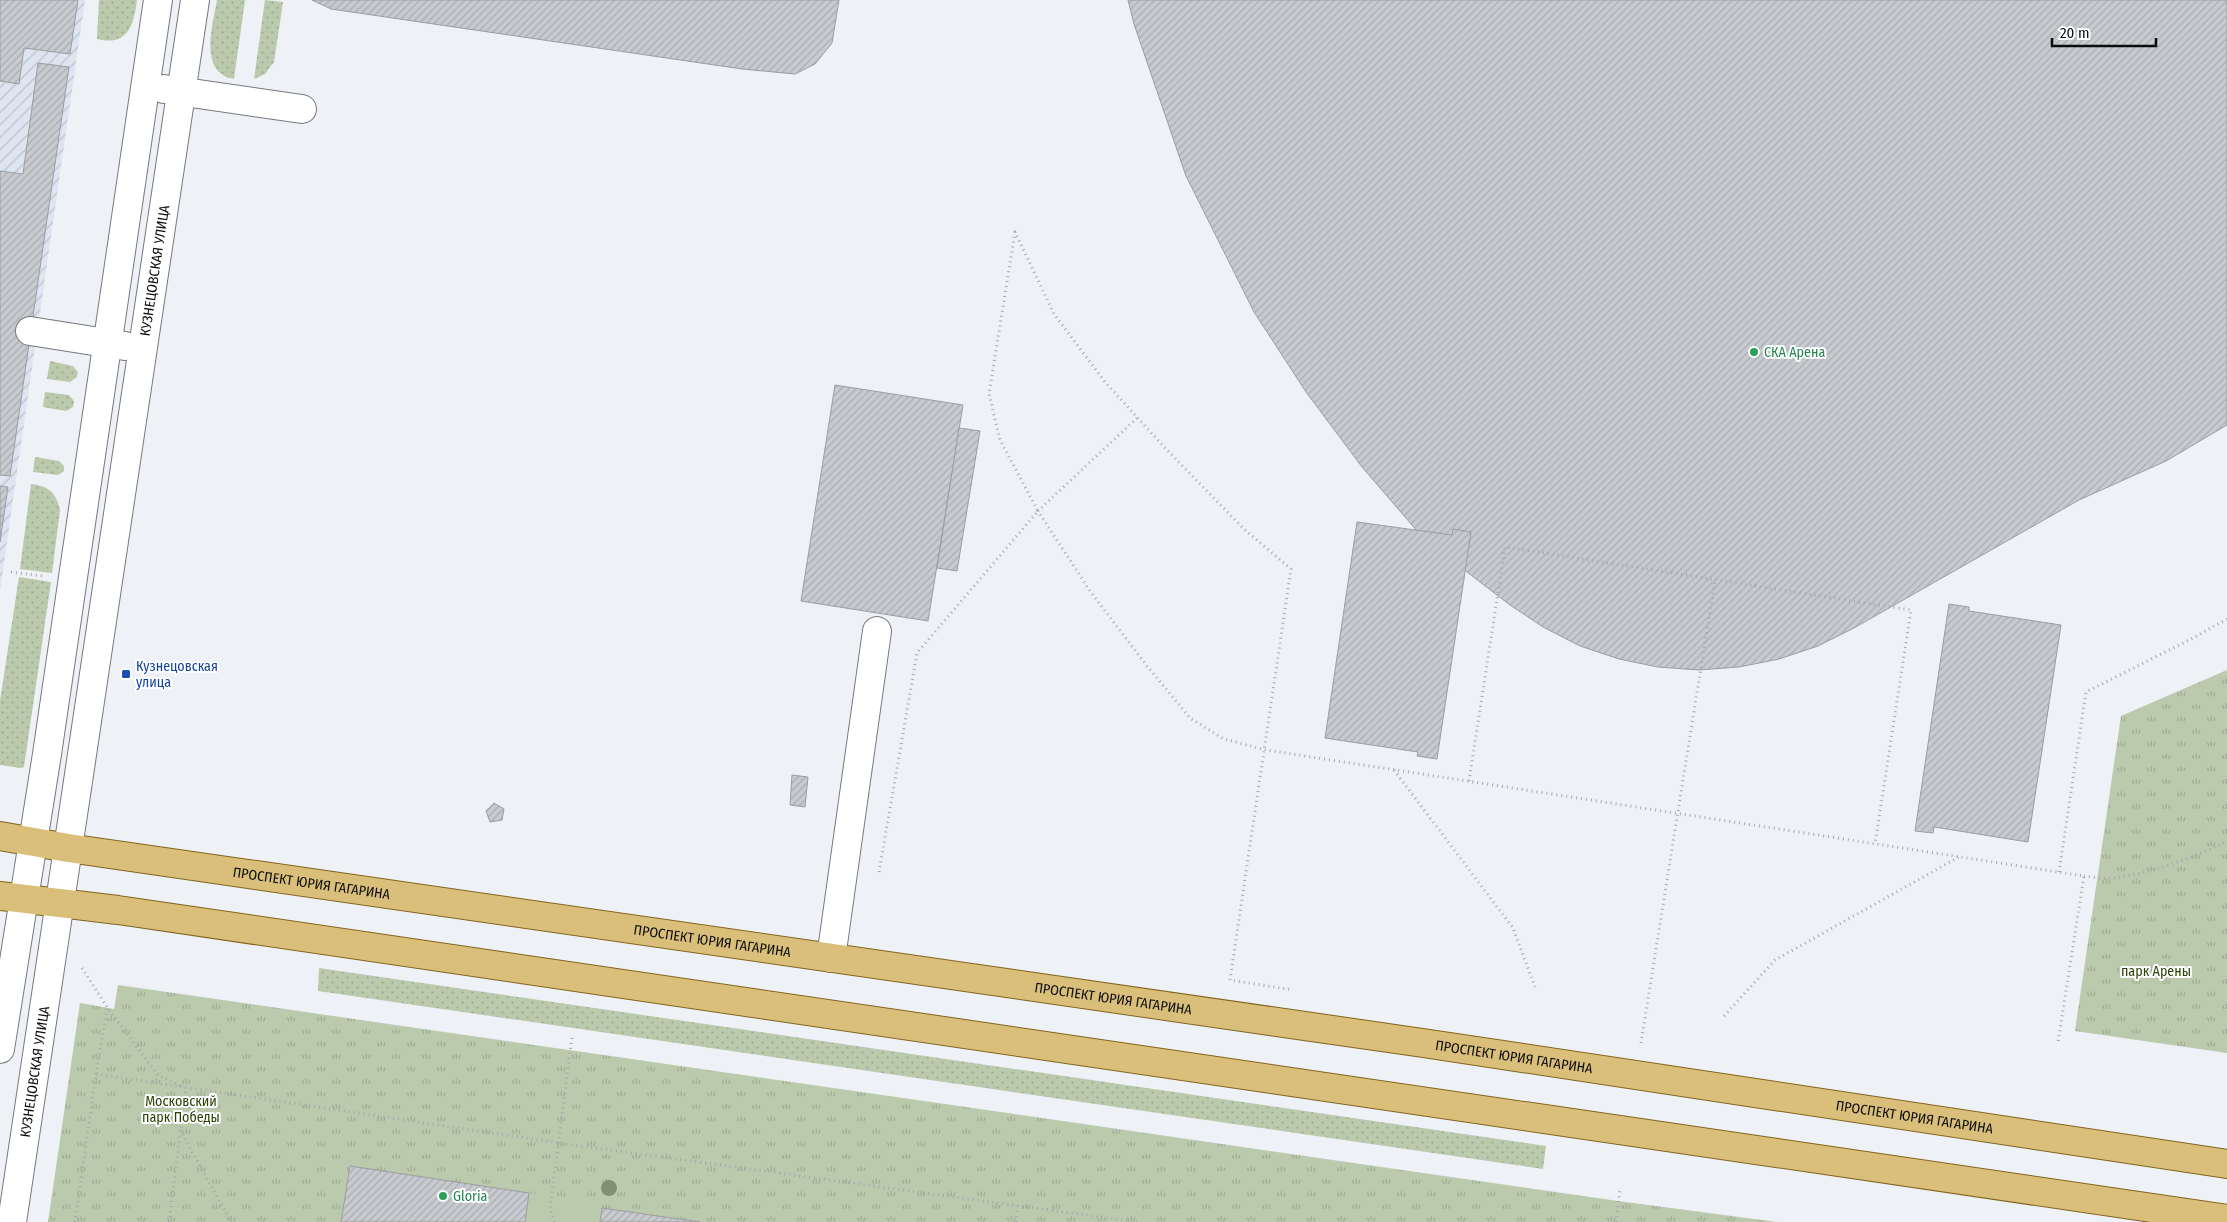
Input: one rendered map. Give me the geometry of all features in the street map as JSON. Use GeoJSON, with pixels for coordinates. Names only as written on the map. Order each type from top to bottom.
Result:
{"type":"FeatureCollection","features":[{"type":"Feature","properties":{"kind":"main road","name":"ПРОСПЕКТ ЮРИЯ ГАГАРИНА"},"geometry":{"type":"LineString","coordinates":[[0,836],[68,848],[1413,1042],[2227,1164]]}},
{"type":"Feature","properties":{"kind":"main road"},"geometry":{"type":"LineString","coordinates":[[12,897],[2227,1219]]}},
{"type":"Feature","properties":{"kind":"street"},"geometry":{"type":"LineString","coordinates":[[0,1049],[12,897],[33,841],[158,0]]}},
{"type":"Feature","properties":{"kind":"street","name":"КУЗНЕЦОВСКАЯ УЛИЦА"},"geometry":{"type":"LineString","coordinates":[[12,1222],[195,0]]}},
{"type":"Feature","properties":{"kind":"street"},"geometry":{"type":"LineString","coordinates":[[145,86],[302,110]]}},
{"type":"Feature","properties":{"kind":"street"},"geometry":{"type":"LineString","coordinates":[[30,331],[144,349]]}},
{"type":"Feature","properties":{"kind":"street"},"geometry":{"type":"LineString","coordinates":[[831,958],[877,631]]}},
{"type":"Feature","properties":{"kind":"path"},"geometry":{"type":"LineString","coordinates":[[1299,990],[1230,980],[1266,750],[1291,568],[1244,529],[1105,382],[1054,314],[1015,232],[989,394],[1000,440],[1038,511],[1090,591],[1147,666],[1190,718],[1224,738],[1266,750],[2084,876],[2114,878],[2155,869],[2227,842]]}},
{"type":"Feature","properties":{"kind":"path"},"geometry":{"type":"LineString","coordinates":[[879,872],[917,653],[1038,511],[1137,418]]}},
{"type":"Feature","properties":{"kind":"path"},"geometry":{"type":"LineString","coordinates":[[1469,782],[1505,548],[1715,580],[1911,610],[1875,844]]}},
{"type":"Feature","properties":{"kind":"path"},"geometry":{"type":"LineString","coordinates":[[11,572],[44,576]]}},
{"type":"Feature","properties":{"kind":"path"},"geometry":{"type":"LineString","coordinates":[[1640,1049],[1715,580]]}},
{"type":"Feature","properties":{"kind":"path"},"geometry":{"type":"LineString","coordinates":[[2059,872],[2086,692],[2191,639],[2227,618]]}},
{"type":"Feature","properties":{"kind":"path"},"geometry":{"type":"LineString","coordinates":[[1394,770],[1513,928],[1535,987]]}},
{"type":"Feature","properties":{"kind":"path"},"geometry":{"type":"LineString","coordinates":[[1724,1016],[1775,960],[1959,857]]}},
{"type":"Feature","properties":{"kind":"path"},"geometry":{"type":"LineString","coordinates":[[2058,1042],[2084,876]]}},
{"type":"Feature","properties":{"kind":"path"},"geometry":{"type":"LineString","coordinates":[[79,963],[107,1007],[158,1075],[186,1088]]}},
{"type":"Feature","properties":{"kind":"path"},"geometry":{"type":"LineString","coordinates":[[75,1222],[107,1007]]}},
{"type":"Feature","properties":{"kind":"path"},"geometry":{"type":"LineString","coordinates":[[554,1222],[550,1208],[572,1037]]}},
{"type":"Feature","properties":{"kind":"path"},"geometry":{"type":"LineString","coordinates":[[1632,1042],[1641,1043]]}},
{"type":"Feature","properties":{"kind":"path"},"geometry":{"type":"LineString","coordinates":[[96,1074],[559,1143],[1137,1222]]}},
{"type":"Feature","properties":{"kind":"path"},"geometry":{"type":"LineString","coordinates":[[168,1222],[186,1088]]}},
{"type":"Feature","properties":{"kind":"path"},"geometry":{"type":"LineString","coordinates":[[180,1129],[231,1222]]}},
{"type":"Feature","properties":{"kind":"path"},"geometry":{"type":"LineString","coordinates":[[1616,1222],[1620,1190]]}},
{"type":"Feature","properties":{"kind":"path"},"geometry":{"type":"LineString","coordinates":[[1016,1222],[1017,1205]]}},
{"type":"Feature","properties":{"kind":"shaded area"},"geometry":{"type":"Polygon","coordinates":[[[0,0],[85,0],[0,590],[0,0]]]}},
{"type":"Feature","properties":{"kind":"green space"},"geometry":{"type":"Polygon","coordinates":[[[99,0],[137,0],[131,25],[128,32],[122,37],[107,41],[97,39],[99,0]]]}},
{"type":"Feature","properties":{"kind":"green space"},"geometry":{"type":"Polygon","coordinates":[[[217,0],[245,0],[234,79],[223,75],[216,68],[212,58],[211,34],[217,0]]]}},
{"type":"Feature","properties":{"kind":"green space"},"geometry":{"type":"Polygon","coordinates":[[[265,0],[283,2],[274,62],[265,74],[254,79],[265,0]]]}},
{"type":"Feature","properties":{"kind":"green space"},"geometry":{"type":"Polygon","coordinates":[[[50,361],[73,366],[78,372],[77,377],[70,382],[47,379],[50,361]]]}},
{"type":"Feature","properties":{"kind":"green space"},"geometry":{"type":"Polygon","coordinates":[[[45,392],[69,395],[74,401],[73,407],[66,411],[43,407],[45,392]]]}},
{"type":"Feature","properties":{"kind":"green space"},"geometry":{"type":"Polygon","coordinates":[[[35,457],[59,461],[64,466],[64,471],[58,475],[33,472],[35,457]]]}},
{"type":"Feature","properties":{"kind":"green space"},"geometry":{"type":"Polygon","coordinates":[[[31,484],[51,491],[60,510],[52,573],[20,569],[31,484]]]}},
{"type":"Feature","properties":{"kind":"green space"},"geometry":{"type":"Polygon","coordinates":[[[19,577],[51,582],[24,767],[21,768],[0,765],[0,701],[19,577]]]}},
{"type":"Feature","properties":{"kind":"green space","name":"парк Арены"},"geometry":{"type":"Polygon","coordinates":[[[2227,670],[2227,1053],[2075,1031],[2121,716],[2227,670]]]}},
{"type":"Feature","properties":{"kind":"green space"},"geometry":{"type":"Polygon","coordinates":[[[319,968],[1546,1146],[1543,1169],[318,991],[319,968]]]}},
{"type":"Feature","properties":{"kind":"green space","name":"Московский парк Победы"},"geometry":{"type":"Polygon","coordinates":[[[118,985],[1618,1201],[1777,1222],[48,1222],[80,1003],[114,1009],[118,985]]]}},
{"type":"Feature","properties":{"kind":"green space","name":"Gloria"},"geometry":{"type":"Polygon","coordinates":[[[350,1166],[529,1193],[602,1208],[700,1222],[341,1222],[350,1166]]]}},
{"type":"Feature","properties":{"kind":"building"},"geometry":{"type":"Polygon","coordinates":[[[0,0],[78,0],[70,54],[24,48],[19,84],[0,81],[0,0]]]}},
{"type":"Feature","properties":{"kind":"building"},"geometry":{"type":"Polygon","coordinates":[[[312,0],[839,0],[832,43],[815,64],[795,74],[742,69],[331,9],[312,0]]]}},
{"type":"Feature","properties":{"kind":"building","name":"СКА Арена"},"geometry":{"type":"Polygon","coordinates":[[[1128,0],[2227,0],[2227,425],[2166,461],[2079,500],[1854,628],[1818,646],[1779,659],[1739,667],[1699,670],[1658,667],[1619,659],[1580,646],[1543,627],[1510,605],[1424,539],[1362,467],[1306,392],[1254,312],[1186,176],[1134,24],[1128,0]]]}},
{"type":"Feature","properties":{"kind":"building"},"geometry":{"type":"Polygon","coordinates":[[[38,63],[69,67],[10,476],[0,475],[0,171],[23,174],[38,63]]]}},
{"type":"Feature","properties":{"kind":"building"},"geometry":{"type":"Polygon","coordinates":[[[835,385],[963,405],[928,621],[801,601],[835,385]]]}},
{"type":"Feature","properties":{"kind":"building"},"geometry":{"type":"Polygon","coordinates":[[[959,428],[980,431],[957,571],[937,568],[959,428]]]}},
{"type":"Feature","properties":{"kind":"building"},"geometry":{"type":"Polygon","coordinates":[[[0,486],[8,487],[0,542],[0,486]]]}},
{"type":"Feature","properties":{"kind":"building"},"geometry":{"type":"Polygon","coordinates":[[[1357,522],[1452,535],[1453,529],[1471,532],[1437,759],[1417,756],[1418,752],[1325,738],[1357,522]]]}},
{"type":"Feature","properties":{"kind":"building"},"geometry":{"type":"Polygon","coordinates":[[[1949,604],[1969,607],[1969,611],[2061,625],[2028,842],[1934,827],[1933,833],[1915,831],[1949,604]]]}},
{"type":"Feature","properties":{"kind":"building"},"geometry":{"type":"Polygon","coordinates":[[[792,775],[808,777],[805,807],[790,805],[792,775]]]}},
{"type":"Feature","properties":{"kind":"building"},"geometry":{"type":"Polygon","coordinates":[[[494,803],[504,809],[502,820],[490,822],[486,811],[494,803]]]}},
{"type":"Feature","properties":{"kind":"building","name":"Gloria"},"geometry":{"type":"Polygon","coordinates":[[[350,1166],[529,1193],[525,1222],[341,1222],[350,1166]]]}},
{"type":"Feature","properties":{"kind":"building"},"geometry":{"type":"Polygon","coordinates":[[[602,1208],[700,1222],[600,1222],[602,1208]]]}},
{"type":"Feature","properties":{"kind":"place","name":"СКА Арена"},"geometry":{"type":"Point","coordinates":[1754,352]}},
{"type":"Feature","properties":{"kind":"place","name":"Кузнецовская улица"},"geometry":{"type":"Point","coordinates":[126,674]}},
{"type":"Feature","properties":{"kind":"place","name":"Gloria"},"geometry":{"type":"Point","coordinates":[443,1196]}}]}
